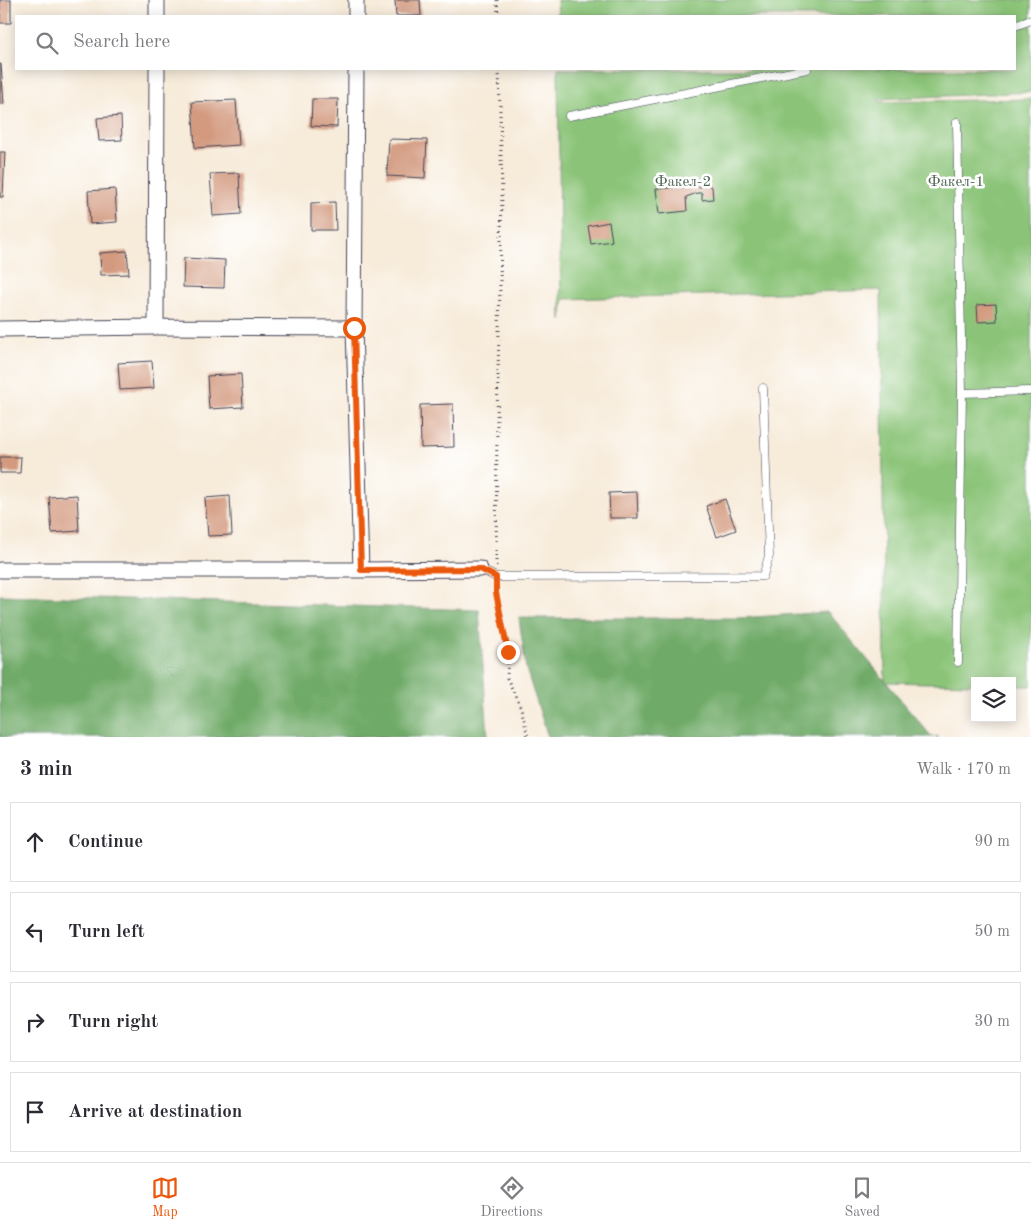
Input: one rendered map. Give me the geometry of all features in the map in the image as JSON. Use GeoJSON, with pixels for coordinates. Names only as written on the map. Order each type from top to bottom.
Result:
{"type":"FeatureCollection","features":[{"type":"Feature","properties":{"kind":"street"},"geometry":{"type":"LineString","coordinates":[[157,0],[157,15]]}},
{"type":"Feature","properties":{"kind":"street"},"geometry":{"type":"LineString","coordinates":[[356,0],[356,15]]}},
{"type":"Feature","properties":{"kind":"street"},"geometry":{"type":"LineString","coordinates":[[156,327],[157,70]]}},
{"type":"Feature","properties":{"kind":"street"},"geometry":{"type":"LineString","coordinates":[[356,70],[354,328],[361,570]]}},
{"type":"Feature","properties":{"kind":"street"},"geometry":{"type":"LineString","coordinates":[[0,329],[156,327],[354,328]]}},
{"type":"Feature","properties":{"kind":"street"},"geometry":{"type":"LineString","coordinates":[[0,570],[480,569]]}},
{"type":"Feature","properties":{"kind":"lane"},"geometry":{"type":"LineString","coordinates":[[1016,26],[1031,20]]}},
{"type":"Feature","properties":{"kind":"lane"},"geometry":{"type":"LineString","coordinates":[[569,116],[802,70]]}},
{"type":"Feature","properties":{"kind":"lane"},"geometry":{"type":"LineString","coordinates":[[957,122],[962,393],[958,662]]}},
{"type":"Feature","properties":{"kind":"lane"},"geometry":{"type":"LineString","coordinates":[[480,569],[496,577],[763,576],[769,556],[763,388]]}},
{"type":"Feature","properties":{"kind":"lane"},"geometry":{"type":"LineString","coordinates":[[962,393],[1031,391]]}},
{"type":"Feature","properties":{"kind":"path"},"geometry":{"type":"LineString","coordinates":[[497,0],[498,15]]}},
{"type":"Feature","properties":{"kind":"path"},"geometry":{"type":"LineString","coordinates":[[499,70],[502,195],[497,410],[496,593],[508,652],[507,678],[521,708],[528,737]]}},
{"type":"Feature","properties":{"kind":"green space"},"geometry":{"type":"Polygon","coordinates":[[[557,0],[1031,0],[1031,92],[879,99],[880,102],[1031,99],[1031,686],[1016,686],[1016,677],[971,677],[971,684],[885,682],[881,290],[564,299],[561,320],[558,70],[1016,70],[1016,15],[558,15],[557,0]]]}},
{"type":"Feature","properties":{"kind":"green space"},"geometry":{"type":"Polygon","coordinates":[[[0,595],[479,610],[488,737],[0,737],[0,595]]]}},
{"type":"Feature","properties":{"kind":"green space"},"geometry":{"type":"Polygon","coordinates":[[[828,612],[931,736],[939,737],[548,737],[526,669],[519,618],[739,618],[828,612]]]}},
{"type":"Feature","properties":{"kind":"building"},"geometry":{"type":"Polygon","coordinates":[[[0,0],[11,0],[11,23],[0,23],[0,0]]]}},
{"type":"Feature","properties":{"kind":"building"},"geometry":{"type":"Polygon","coordinates":[[[395,0],[420,0],[421,15],[396,15],[395,0]]]}},
{"type":"Feature","properties":{"kind":"building"},"geometry":{"type":"Polygon","coordinates":[[[1,64],[4,104],[0,104],[1,64]]]}},
{"type":"Feature","properties":{"kind":"building"},"geometry":{"type":"Polygon","coordinates":[[[312,99],[338,99],[337,127],[311,126],[312,99]]]}},
{"type":"Feature","properties":{"kind":"building"},"geometry":{"type":"Polygon","coordinates":[[[236,100],[239,145],[195,148],[192,102],[236,100]]]}},
{"type":"Feature","properties":{"kind":"building"},"geometry":{"type":"Polygon","coordinates":[[[121,116],[122,140],[99,141],[97,118],[121,116]]]}},
{"type":"Feature","properties":{"kind":"building"},"geometry":{"type":"Polygon","coordinates":[[[389,139],[427,140],[425,178],[387,176],[389,139]]]}},
{"type":"Feature","properties":{"kind":"building"},"geometry":{"type":"Polygon","coordinates":[[[0,152],[5,152],[3,197],[0,197],[0,152]]]}},
{"type":"Feature","properties":{"kind":"building"},"geometry":{"type":"Polygon","coordinates":[[[239,173],[241,214],[213,216],[210,174],[239,173]]]}},
{"type":"Feature","properties":{"kind":"building"},"geometry":{"type":"Polygon","coordinates":[[[706,184],[712,187],[713,199],[702,200],[702,193],[697,193],[686,197],[687,211],[659,214],[656,189],[700,187],[706,184]]]}},
{"type":"Feature","properties":{"kind":"building"},"geometry":{"type":"Polygon","coordinates":[[[115,189],[117,222],[90,224],[88,191],[115,189]]]}},
{"type":"Feature","properties":{"kind":"building"},"geometry":{"type":"Polygon","coordinates":[[[335,202],[336,230],[311,230],[311,203],[335,202]]]}},
{"type":"Feature","properties":{"kind":"building"},"geometry":{"type":"Polygon","coordinates":[[[609,222],[612,241],[591,244],[588,226],[609,222]]]}},
{"type":"Feature","properties":{"kind":"building"},"geometry":{"type":"Polygon","coordinates":[[[127,251],[129,274],[101,275],[100,253],[127,251]]]}},
{"type":"Feature","properties":{"kind":"building"},"geometry":{"type":"Polygon","coordinates":[[[184,258],[225,260],[224,288],[183,287],[184,258]]]}},
{"type":"Feature","properties":{"kind":"building"},"geometry":{"type":"Polygon","coordinates":[[[996,304],[997,321],[978,322],[977,305],[996,304]]]}},
{"type":"Feature","properties":{"kind":"building"},"geometry":{"type":"Polygon","coordinates":[[[152,361],[154,388],[120,390],[118,363],[152,361]]]}},
{"type":"Feature","properties":{"kind":"building"},"geometry":{"type":"Polygon","coordinates":[[[241,374],[243,407],[209,409],[207,376],[241,374]]]}},
{"type":"Feature","properties":{"kind":"building"},"geometry":{"type":"Polygon","coordinates":[[[453,404],[454,447],[421,448],[420,405],[453,404]]]}},
{"type":"Feature","properties":{"kind":"building"},"geometry":{"type":"Polygon","coordinates":[[[0,457],[21,457],[20,473],[0,473],[0,457]]]}},
{"type":"Feature","properties":{"kind":"building"},"geometry":{"type":"Polygon","coordinates":[[[637,492],[638,518],[610,518],[609,493],[637,492]]]}},
{"type":"Feature","properties":{"kind":"building"},"geometry":{"type":"Polygon","coordinates":[[[77,495],[79,531],[52,533],[49,497],[77,495]]]}},
{"type":"Feature","properties":{"kind":"building"},"geometry":{"type":"Polygon","coordinates":[[[230,496],[232,535],[208,536],[205,498],[230,496]]]}},
{"type":"Feature","properties":{"kind":"building"},"geometry":{"type":"Polygon","coordinates":[[[725,499],[736,530],[717,537],[706,506],[725,499]]]}},
{"type":"Feature","properties":{"kind":"route"},"geometry":{"type":"LineString","coordinates":[[354,328],[361,570],[480,569],[496,577],[496,593],[508,652]]}},
{"type":"Feature","properties":{"kind":"park label","name":"Факел-2"},"geometry":{"type":"Point","coordinates":[683,182]}},
{"type":"Feature","properties":{"kind":"park label","name":"Факел-1"},"geometry":{"type":"Point","coordinates":[956,182]}}]}
